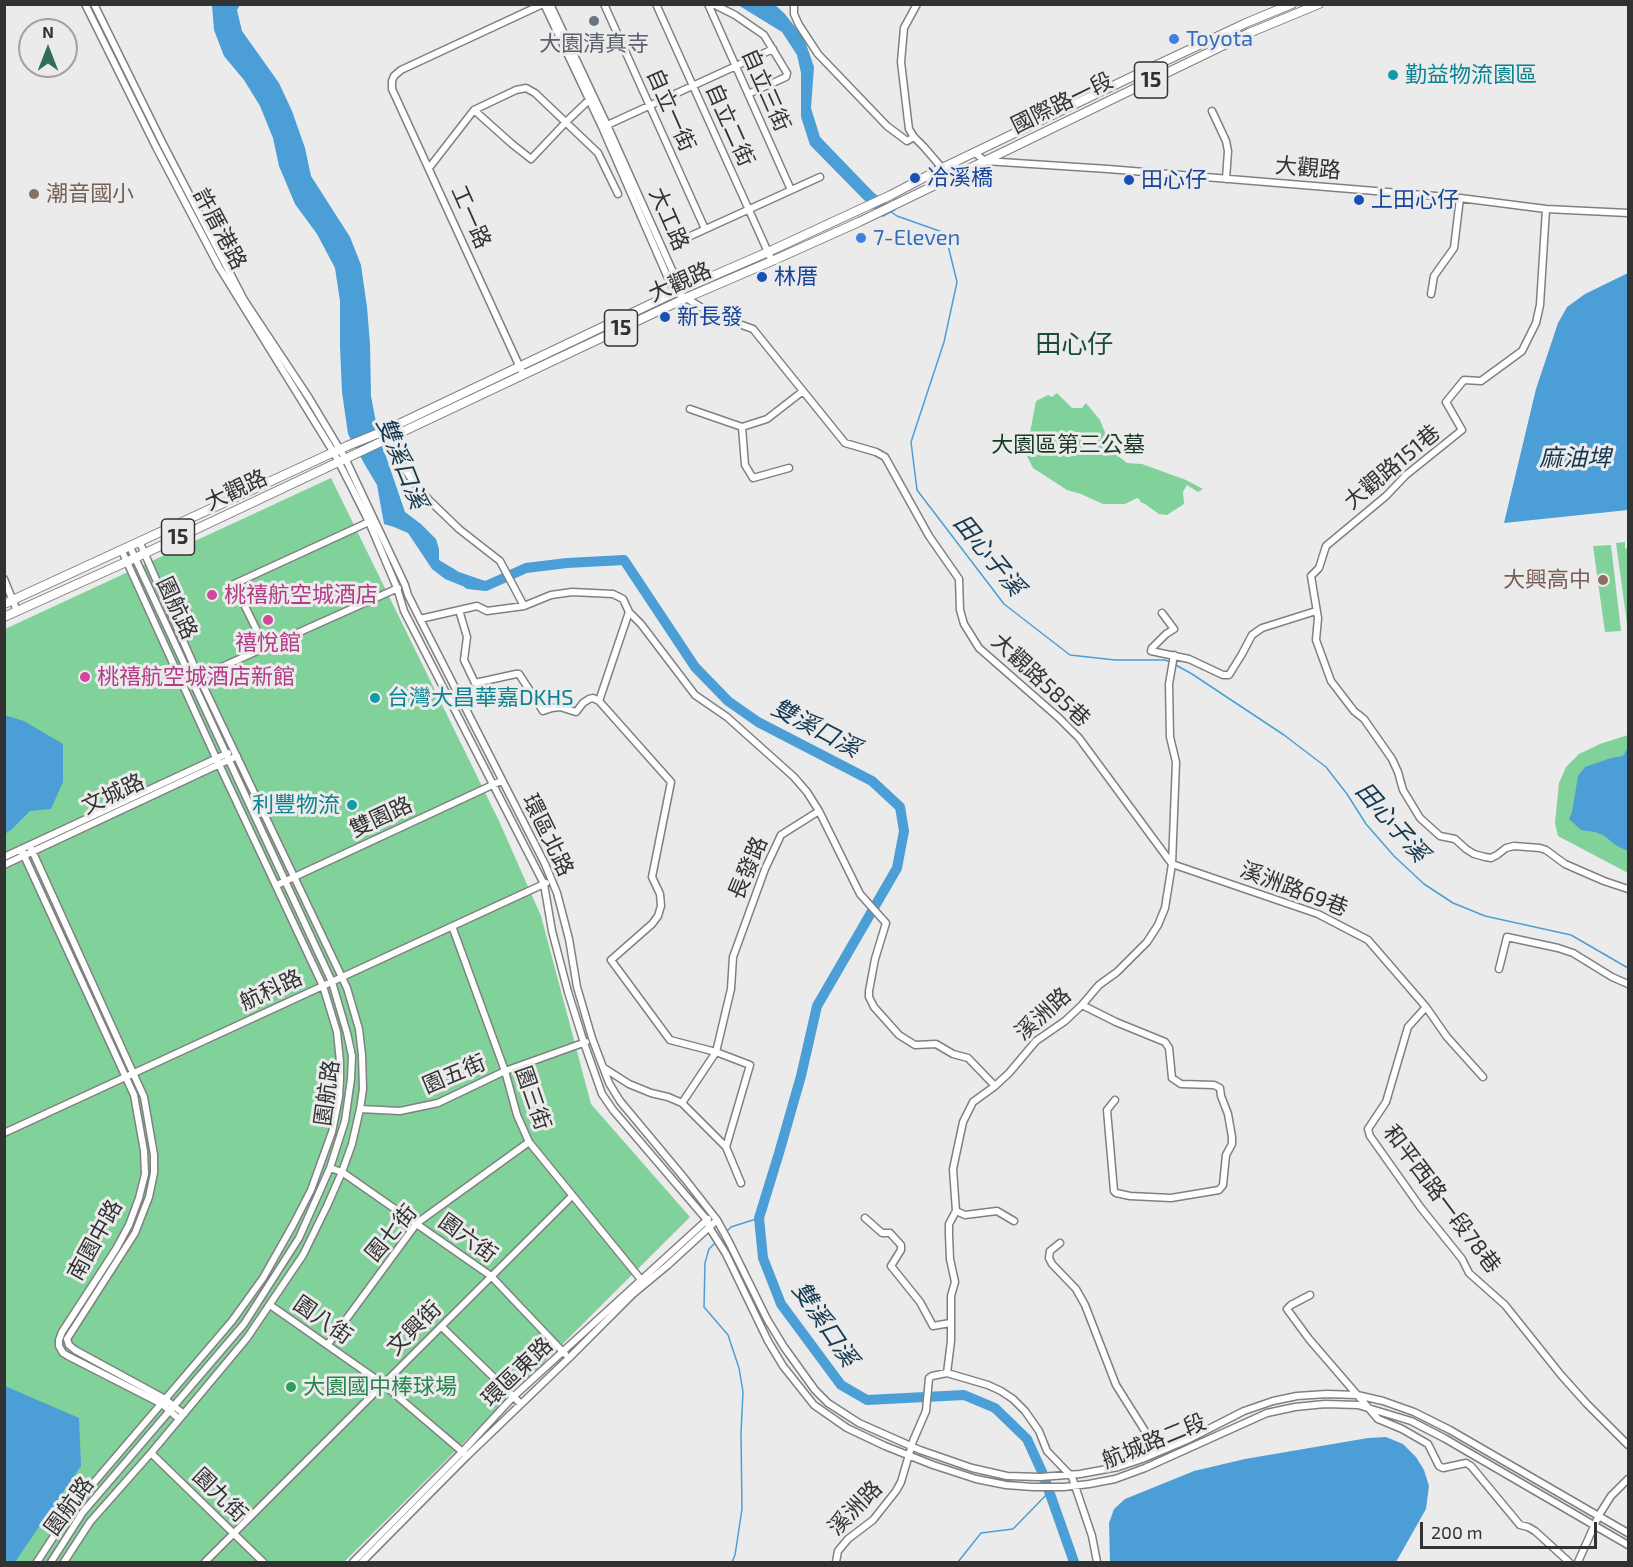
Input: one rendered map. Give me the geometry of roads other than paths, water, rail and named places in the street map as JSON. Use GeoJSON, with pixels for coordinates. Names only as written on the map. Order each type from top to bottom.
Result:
{"type":"FeatureCollection","features":[{"type":"Feature","properties":{"kind":"main road","name":"國際路一段"},"geometry":{"type":"LineString","coordinates":[[975,153],[1246,22],[1292,4]]}},
{"type":"Feature","properties":{"kind":"main road","name":"國際路一段"},"geometry":{"type":"LineString","coordinates":[[985,161],[1179,66],[1319,4]]}},
{"type":"Feature","properties":{"kind":"main road"},"geometry":{"type":"LineString","coordinates":[[1175,57],[1179,66]]}},
{"type":"Feature","properties":{"kind":"main road","name":"15"},"geometry":{"type":"LineString","coordinates":[[942,168],[975,153]]}},
{"type":"Feature","properties":{"kind":"main road","name":"大觀路"},"geometry":{"type":"LineString","coordinates":[[387,435],[686,297],[859,222],[985,161]]}},
{"type":"Feature","properties":{"kind":"main road","name":"大觀路"},"geometry":{"type":"LineString","coordinates":[[387,435],[519,365],[891,195],[942,168]]}},
{"type":"Feature","properties":{"kind":"main road","name":"15"},"geometry":{"type":"LineString","coordinates":[[340,450],[387,435]]}},
{"type":"Feature","properties":{"kind":"main road","name":"15"},"geometry":{"type":"LineString","coordinates":[[345,458],[387,435]]}},
{"type":"Feature","properties":{"kind":"main road","name":"大觀路"},"geometry":{"type":"LineString","coordinates":[[4,604],[340,450]]}},
{"type":"Feature","properties":{"kind":"main road","name":"大觀路"},"geometry":{"type":"LineString","coordinates":[[4,617],[345,458]]}},
{"type":"Feature","properties":{"kind":"street","name":"許厝港路"},"geometry":{"type":"LineString","coordinates":[[85,4],[219,267],[309,398],[345,458]]}},
{"type":"Feature","properties":{"kind":"street","name":"許厝港路"},"geometry":{"type":"LineString","coordinates":[[94,4],[251,314]]}},
{"type":"Feature","properties":{"kind":"street","name":"工一路"},"geometry":{"type":"LineString","coordinates":[[523,374],[392,89],[392,81],[401,70],[543,4]]}},
{"type":"Feature","properties":{"kind":"street","name":"大工路"},"geometry":{"type":"LineString","coordinates":[[543,4],[605,126],[671,285],[676,292]]}},
{"type":"Feature","properties":{"kind":"street","name":"大工路"},"geometry":{"type":"LineString","coordinates":[[550,4],[591,98]]}},
{"type":"Feature","properties":{"kind":"street","name":"自立一街"},"geometry":{"type":"LineString","coordinates":[[604,4],[705,229]]}},
{"type":"Feature","properties":{"kind":"street","name":"自立二街"},"geometry":{"type":"LineString","coordinates":[[656,4],[772,261]]}},
{"type":"Feature","properties":{"kind":"street","name":"自立三街"},"geometry":{"type":"LineString","coordinates":[[708,4],[791,190]]}},
{"type":"Feature","properties":{"kind":"street"},"geometry":{"type":"LineString","coordinates":[[713,4],[735,15],[764,35],[787,74],[786,77],[748,94]]}},
{"type":"Feature","properties":{"kind":"street"},"geometry":{"type":"LineString","coordinates":[[794,4],[794,14],[799,25],[818,54],[887,126],[907,141],[914,137]]}},
{"type":"Feature","properties":{"kind":"street"},"geometry":{"type":"LineString","coordinates":[[917,4],[904,28],[901,62],[909,129],[942,168],[947,179]]}},
{"type":"Feature","properties":{"kind":"street"},"geometry":{"type":"LineString","coordinates":[[605,126],[773,49]]}},
{"type":"Feature","properties":{"kind":"street"},"geometry":{"type":"LineString","coordinates":[[120,74],[126,70]]}},
{"type":"Feature","properties":{"kind":"street"},"geometry":{"type":"LineString","coordinates":[[429,168],[474,110],[516,90],[526,88],[535,93],[598,153],[618,194]]}},
{"type":"Feature","properties":{"kind":"street"},"geometry":{"type":"LineString","coordinates":[[474,110],[531,159],[591,98]]}},
{"type":"Feature","properties":{"kind":"street"},"geometry":{"type":"LineString","coordinates":[[1212,111],[1226,141],[1228,151],[1226,179]]}},
{"type":"Feature","properties":{"kind":"street"},"geometry":{"type":"LineString","coordinates":[[975,153],[985,161]]}},
{"type":"Feature","properties":{"kind":"street","name":"大觀路"},"geometry":{"type":"LineString","coordinates":[[985,161],[1460,198],[1545,209],[1629,213]]}},
{"type":"Feature","properties":{"kind":"street"},"geometry":{"type":"LineString","coordinates":[[687,238],[820,177]]}},
{"type":"Feature","properties":{"kind":"street"},"geometry":{"type":"LineString","coordinates":[[1431,294],[1434,276],[1454,248],[1460,198]]}},
{"type":"Feature","properties":{"kind":"street","name":"大觀路151巷"},"geometry":{"type":"LineString","coordinates":[[1316,611],[1311,576],[1319,568],[1326,546],[1462,430],[1446,402],[1464,381],[1481,381],[1522,351],[1536,323],[1540,305],[1545,209]]}},
{"type":"Feature","properties":{"kind":"street","name":"大觀路585巷"},"geometry":{"type":"LineString","coordinates":[[676,292],[714,315],[753,328],[845,443],[885,457],[929,536],[959,579],[960,610],[971,636],[985,654],[1059,718],[1078,738],[1172,864]]}},
{"type":"Feature","properties":{"kind":"street"},"geometry":{"type":"LineString","coordinates":[[690,409],[742,427],[767,419],[803,391]]}},
{"type":"Feature","properties":{"kind":"street"},"geometry":{"type":"LineString","coordinates":[[742,427],[745,465],[753,478],[789,468]]}},
{"type":"Feature","properties":{"kind":"street"},"geometry":{"type":"LineString","coordinates":[[387,435],[414,483],[459,529],[500,561],[525,606]]}},
{"type":"Feature","properties":{"kind":"street","name":"環區北路"},"geometry":{"type":"LineString","coordinates":[[345,458],[372,521],[405,611],[544,884],[561,966],[602,1094],[706,1220]]}},
{"type":"Feature","properties":{"kind":"street"},"geometry":{"type":"LineString","coordinates":[[265,647],[234,584],[372,521]]}},
{"type":"Feature","properties":{"kind":"street","name":"環區北路"},"geometry":{"type":"LineString","coordinates":[[372,521],[552,880],[568,939],[577,987],[592,1038],[609,1083],[620,1101],[715,1217]]}},
{"type":"Feature","properties":{"kind":"street"},"geometry":{"type":"LineString","coordinates":[[64,1563],[90,1522],[247,1338],[303,1256],[342,1172],[352,1144],[363,1089],[359,1029],[350,996],[199,677],[140,543]]}},
{"type":"Feature","properties":{"kind":"street"},"geometry":{"type":"LineString","coordinates":[[37,1563],[73,1507],[232,1321],[256,1288],[311,1190],[332,1132],[339,1097],[340,1062],[337,1032],[323,986],[183,685],[126,549]]}},
{"type":"Feature","properties":{"kind":"street","name":"園航路"},"geometry":{"type":"LineString","coordinates":[[51,1563],[83,1512],[244,1324],[299,1238],[330,1168],[345,1121],[351,1079],[352,1056],[332,982],[191,681],[130,560]]}},
{"type":"Feature","properties":{"kind":"street"},"geometry":{"type":"LineString","coordinates":[[4,579],[17,611]]}},
{"type":"Feature","properties":{"kind":"street"},"geometry":{"type":"LineString","coordinates":[[183,685],[405,585]]}},
{"type":"Feature","properties":{"kind":"street"},"geometry":{"type":"LineString","coordinates":[[420,620],[477,606],[488,611],[525,606],[551,595],[572,592],[614,594],[623,599],[629,612],[641,624],[695,695],[727,717],[794,777],[807,792],[860,894],[886,923],[875,959],[869,991],[874,1007],[899,1035],[915,1045],[936,1044],[953,1054],[968,1058],[995,1086]]}},
{"type":"Feature","properties":{"kind":"street"},"geometry":{"type":"LineString","coordinates":[[459,610],[467,637],[464,660],[475,683],[519,674],[543,711],[560,707],[576,712],[589,699],[599,701],[671,782],[652,877],[660,894],[661,906],[658,916],[611,960],[670,1040],[716,1052],[750,1065],[726,1147]]}},
{"type":"Feature","properties":{"kind":"street"},"geometry":{"type":"LineString","coordinates":[[1162,613],[1173,629],[1151,651],[1189,659],[1223,675],[1229,675],[1252,635],[1257,631],[1316,611],[1318,618],[1316,640],[1332,681],[1354,711],[1364,719],[1392,759],[1403,790],[1420,818],[1428,826],[1440,836],[1455,839],[1474,854],[1485,857],[1491,858],[1506,848],[1514,846],[1540,848],[1565,864],[1629,890]]}},
{"type":"Feature","properties":{"kind":"street"},"geometry":{"type":"LineString","coordinates":[[599,701],[629,612]]}},
{"type":"Feature","properties":{"kind":"street","name":"溪洲路"},"geometry":{"type":"LineString","coordinates":[[836,1563],[838,1551],[848,1539],[873,1520],[896,1491],[926,1411],[929,1378],[947,1373],[951,1341],[951,1296],[955,1276],[950,1258],[949,1235],[949,1224],[957,1206],[953,1169],[963,1122],[973,1102],[995,1086],[1036,1041],[1065,1021],[1099,985],[1117,972],[1147,942],[1165,908],[1172,864],[1176,762],[1170,737],[1169,684],[1174,656]]}},
{"type":"Feature","properties":{"kind":"street","name":"文城路"},"geometry":{"type":"LineString","coordinates":[[4,865],[31,849],[236,753]]}},
{"type":"Feature","properties":{"kind":"street","name":"雙園路"},"geometry":{"type":"LineString","coordinates":[[276,885],[501,781]]}},
{"type":"Feature","properties":{"kind":"street","name":"長發路"},"geometry":{"type":"LineString","coordinates":[[682,1103],[716,1052],[731,989],[733,957],[765,869],[781,836],[819,812]]}},
{"type":"Feature","properties":{"kind":"street","name":"南園中路"},"geometry":{"type":"LineString","coordinates":[[31,849],[134,1073],[144,1097],[152,1137],[154,1173],[149,1197],[135,1233],[67,1339],[69,1345],[75,1350],[164,1402],[182,1416]]}},
{"type":"Feature","properties":{"kind":"street","name":"文城路"},"geometry":{"type":"LineString","coordinates":[[4,857],[23,853]]}},
{"type":"Feature","properties":{"kind":"street","name":"南園中路"},"geometry":{"type":"LineString","coordinates":[[23,853],[134,1095],[144,1151],[145,1174],[129,1225],[62,1332],[59,1346],[68,1356],[164,1402]]}},
{"type":"Feature","properties":{"kind":"street","name":"溪洲路69巷"},"geometry":{"type":"LineString","coordinates":[[1172,864],[1318,914],[1368,940],[1426,1007],[1447,1037],[1483,1077]]}},
{"type":"Feature","properties":{"kind":"street","name":"航科路"},"geometry":{"type":"LineString","coordinates":[[4,1133],[552,880]]}},
{"type":"Feature","properties":{"kind":"street","name":"園三街"},"geometry":{"type":"LineString","coordinates":[[452,926],[505,1071],[517,1114],[529,1142],[643,1282]]}},
{"type":"Feature","properties":{"kind":"street"},"geometry":{"type":"LineString","coordinates":[[1499,969],[1507,937],[1573,953],[1612,977],[1629,984]]}},
{"type":"Feature","properties":{"kind":"street"},"geometry":{"type":"LineString","coordinates":[[1082,1005],[1165,1042],[1169,1048],[1172,1078],[1181,1084],[1214,1085],[1220,1088],[1233,1137],[1226,1155],[1222,1185],[1219,1190],[1171,1198],[1116,1193],[1107,1110],[1114,1100]]}},
{"type":"Feature","properties":{"kind":"street","name":"和平西路一段78巷"},"geometry":{"type":"LineString","coordinates":[[1426,1007],[1408,1027],[1386,1102],[1368,1129],[1370,1136],[1421,1208],[1462,1259],[1469,1274],[1505,1305],[1574,1390],[1629,1445]]}},
{"type":"Feature","properties":{"kind":"street","name":"園五街"},"geometry":{"type":"LineString","coordinates":[[360,1109],[400,1112],[438,1103],[505,1071],[584,1043],[592,1038]]}},
{"type":"Feature","properties":{"kind":"street"},"geometry":{"type":"LineString","coordinates":[[604,1068],[628,1084],[682,1103],[726,1147],[741,1183]]}},
{"type":"Feature","properties":{"kind":"street","name":"園七街"},"geometry":{"type":"LineString","coordinates":[[328,1344],[417,1223],[529,1142]]}},
{"type":"Feature","properties":{"kind":"street","name":"園六街"},"geometry":{"type":"LineString","coordinates":[[330,1168],[342,1172],[491,1276],[562,1352],[570,1357]]}},
{"type":"Feature","properties":{"kind":"street","name":"文興街"},"geometry":{"type":"LineString","coordinates":[[205,1563],[572,1196]]}},
{"type":"Feature","properties":{"kind":"street"},"geometry":{"type":"LineString","coordinates":[[956,1211],[965,1215],[997,1211],[1014,1221]]}},
{"type":"Feature","properties":{"kind":"street","name":"環區東路"},"geometry":{"type":"LineString","coordinates":[[353,1563],[464,1454],[570,1357],[706,1220],[715,1217]]}},
{"type":"Feature","properties":{"kind":"street","name":"環區東路"},"geometry":{"type":"LineString","coordinates":[[362,1563],[464,1454],[513,1397],[562,1352],[709,1227],[715,1217]]}},
{"type":"Feature","properties":{"kind":"street","name":"航城路二段"},"geometry":{"type":"LineString","coordinates":[[715,1217],[767,1319],[784,1347],[815,1390],[828,1403],[859,1423],[911,1446],[972,1468],[1007,1476],[1040,1477],[1118,1467],[1187,1440],[1244,1412],[1273,1401],[1307,1395],[1357,1395],[1414,1412],[1450,1430],[1629,1533]]}},
{"type":"Feature","properties":{"kind":"street"},"geometry":{"type":"LineString","coordinates":[[865,1218],[882,1233],[890,1233],[900,1245],[901,1250],[891,1266],[920,1302],[933,1326],[950,1323]]}},
{"type":"Feature","properties":{"kind":"street","name":"航城路二段"},"geometry":{"type":"LineString","coordinates":[[706,1220],[720,1243],[768,1341],[783,1366],[814,1405],[847,1428],[885,1446],[976,1479],[1033,1487],[1075,1486],[1115,1479],[1145,1468],[1267,1413],[1325,1404],[1358,1405],[1411,1421],[1444,1438],[1629,1545]]}},
{"type":"Feature","properties":{"kind":"street"},"geometry":{"type":"LineString","coordinates":[[1060,1243],[1050,1251],[1049,1258],[1076,1289],[1085,1305],[1116,1385],[1156,1453]]}},
{"type":"Feature","properties":{"kind":"street"},"geometry":{"type":"LineString","coordinates":[[1310,1295],[1287,1309],[1309,1339],[1378,1419],[1428,1444],[1439,1466],[1443,1468],[1466,1463],[1471,1466],[1520,1525],[1535,1532],[1569,1563]]}},
{"type":"Feature","properties":{"kind":"street","name":"園八街"},"geometry":{"type":"LineString","coordinates":[[270,1305],[384,1384],[464,1454]]}},
{"type":"Feature","properties":{"kind":"street"},"geometry":{"type":"LineString","coordinates":[[442,1327],[521,1404]]}},
{"type":"Feature","properties":{"kind":"street"},"geometry":{"type":"LineString","coordinates":[[947,1373],[988,1385],[1013,1399],[1025,1411],[1039,1431],[1047,1451],[1075,1486],[1092,1536],[1096,1563]]}},
{"type":"Feature","properties":{"kind":"street","name":"園九街"},"geometry":{"type":"LineString","coordinates":[[151,1453],[263,1563]]}},
{"type":"Feature","properties":{"kind":"street"},"geometry":{"type":"LineString","coordinates":[[1578,1563],[1599,1515],[1611,1496],[1629,1479]]}},
{"type":"Feature","properties":{"kind":"water","name":"雙溪口溪"},"geometry":{"type":"Polygon","coordinates":[[[212,5],[240,5],[237,10],[242,31],[279,83],[305,148],[311,176],[350,237],[361,265],[370,344],[371,396],[378,433],[405,512],[436,539],[439,560],[459,572],[485,581],[481,589],[465,587],[445,579],[432,569],[408,533],[384,524],[377,485],[348,434],[342,392],[340,301],[335,268],[317,234],[295,204],[279,166],[273,138],[260,106],[244,80],[224,56],[214,30],[212,5]]]}},
{"type":"Feature","properties":{"kind":"water"},"geometry":{"type":"Polygon","coordinates":[[[738,5],[775,5],[804,38],[814,67],[811,108],[820,137],[873,192],[896,210],[883,217],[810,145],[801,117],[801,73],[797,55],[782,32],[738,5]]]}},
{"type":"Feature","properties":{"kind":"water","name":"麻油埤"},"geometry":{"type":"Polygon","coordinates":[[[1628,273],[1628,510],[1504,523],[1536,389],[1558,323],[1567,307],[1585,294],[1628,273]]]}},
{"type":"Feature","properties":{"kind":"water"},"geometry":{"type":"Polygon","coordinates":[[[4,715],[24,721],[63,744],[63,782],[51,809],[30,811],[5,834],[4,715]]]}},
{"type":"Feature","properties":{"kind":"water"},"geometry":{"type":"Polygon","coordinates":[[[1627,749],[1628,851],[1603,835],[1581,830],[1569,819],[1578,776],[1585,767],[1623,756],[1627,749]]]}},
{"type":"Feature","properties":{"kind":"water"},"geometry":{"type":"Polygon","coordinates":[[[5,1386],[79,1418],[81,1466],[15,1562],[5,1562],[5,1386]]]}},
{"type":"Feature","properties":{"kind":"water"},"geometry":{"type":"Polygon","coordinates":[[[1386,1437],[1403,1444],[1416,1457],[1424,1470],[1429,1486],[1426,1509],[1396,1562],[1110,1562],[1109,1523],[1114,1509],[1125,1499],[1194,1471],[1245,1459],[1386,1437]]]}},
{"type":"Feature","properties":{"kind":"waterway","name":"田心子溪"},"geometry":{"type":"LineString","coordinates":[[891,212],[945,233],[957,282],[944,342],[911,442],[917,490],[1004,604],[1070,655],[1115,660],[1165,660],[1170,662]]}},
{"type":"Feature","properties":{"kind":"waterway","name":"雙溪口溪"},"geometry":{"type":"LineString","coordinates":[[468,584],[486,586],[526,568],[624,560],[695,667],[728,701],[758,722],[872,781],[900,807],[904,831],[897,868],[817,1006],[801,1076],[759,1218],[763,1258],[781,1304],[841,1385],[867,1400],[964,1395],[995,1408],[1027,1439],[1043,1474],[1074,1562]]}},
{"type":"Feature","properties":{"kind":"waterway","name":"田心子溪"},"geometry":{"type":"LineString","coordinates":[[1174,664],[1284,735],[1326,767],[1366,824],[1394,856],[1424,884],[1453,903],[1485,916],[1571,935],[1628,968]]}},
{"type":"Feature","properties":{"kind":"waterway"},"geometry":{"type":"LineString","coordinates":[[727,1231],[731,1227],[759,1218]]}},
{"type":"Feature","properties":{"kind":"waterway"},"geometry":{"type":"LineString","coordinates":[[715,1243],[709,1249],[705,1263],[704,1307],[728,1335],[739,1368],[743,1392],[742,1509],[732,1562]]}},
{"type":"Feature","properties":{"kind":"waterway"},"geometry":{"type":"LineString","coordinates":[[958,1562],[981,1533],[1013,1529],[1049,1492]]}},
{"type":"Feature","properties":{"kind":"place","name":"大園清真寺"},"geometry":{"type":"Point","coordinates":[594,21]}},
{"type":"Feature","properties":{"kind":"place","name":"Toyota"},"geometry":{"type":"Point","coordinates":[1174,39]}},
{"type":"Feature","properties":{"kind":"place","name":"勤益物流園區"},"geometry":{"type":"Point","coordinates":[1393,75]}},
{"type":"Feature","properties":{"kind":"place","name":"冾溪橋"},"geometry":{"type":"Point","coordinates":[915,178]}},
{"type":"Feature","properties":{"kind":"place","name":"田心仔"},"geometry":{"type":"Point","coordinates":[1129,180]}},
{"type":"Feature","properties":{"kind":"place","name":"潮音國小"},"geometry":{"type":"Point","coordinates":[34,194]}},
{"type":"Feature","properties":{"kind":"place","name":"上田心仔"},"geometry":{"type":"Point","coordinates":[1359,200]}},
{"type":"Feature","properties":{"kind":"place","name":"7-Eleven"},"geometry":{"type":"Point","coordinates":[861,238]}},
{"type":"Feature","properties":{"kind":"place","name":"林厝"},"geometry":{"type":"Point","coordinates":[762,277]}},
{"type":"Feature","properties":{"kind":"place","name":"新長發"},"geometry":{"type":"Point","coordinates":[665,317]}},
{"type":"Feature","properties":{"kind":"place","name":"大興高中"},"geometry":{"type":"Point","coordinates":[1603,580]}},
{"type":"Feature","properties":{"kind":"place","name":"桃禧航空城酒店"},"geometry":{"type":"Point","coordinates":[212,595]}},
{"type":"Feature","properties":{"kind":"place","name":"禧悅館"},"geometry":{"type":"Point","coordinates":[268,620]}},
{"type":"Feature","properties":{"kind":"place","name":"桃禧航空城酒店新館"},"geometry":{"type":"Point","coordinates":[85,677]}},
{"type":"Feature","properties":{"kind":"place","name":"台灣大昌華嘉DKHS"},"geometry":{"type":"Point","coordinates":[375,698]}},
{"type":"Feature","properties":{"kind":"place","name":"利豐物流"},"geometry":{"type":"Point","coordinates":[352,805]}},
{"type":"Feature","properties":{"kind":"place","name":"大園國中棒球場"},"geometry":{"type":"Point","coordinates":[291,1387]}},
{"type":"Feature","properties":{"kind":"district","name":"田心仔"},"geometry":{"type":"Point","coordinates":[1074,344]}},
{"type":"Feature","properties":{"kind":"park label","name":"大園區第三公墓"},"geometry":{"type":"Point","coordinates":[1068,445]}}]}
